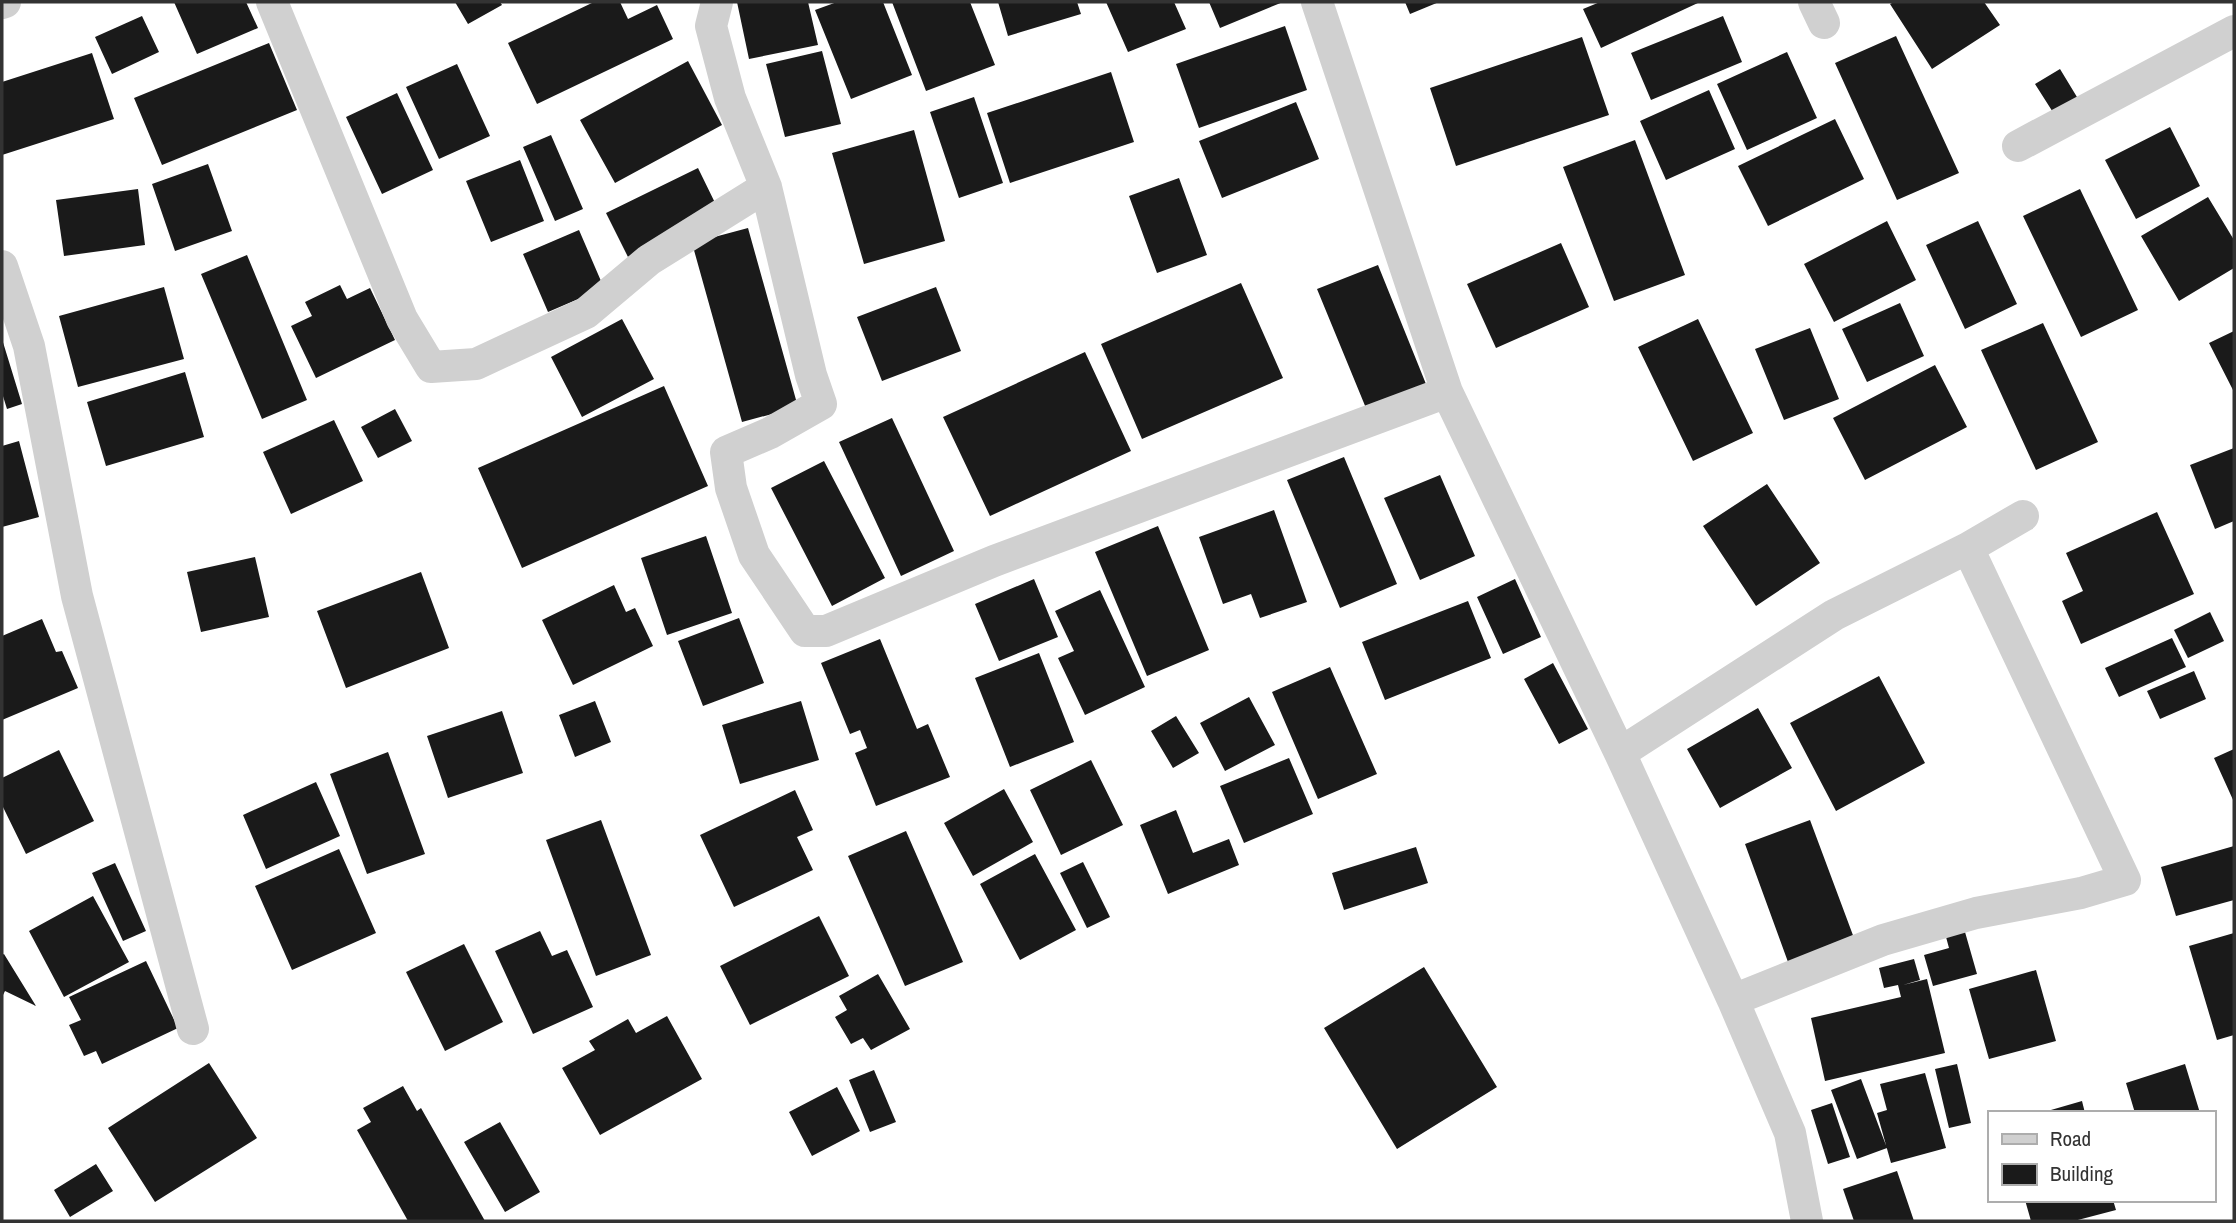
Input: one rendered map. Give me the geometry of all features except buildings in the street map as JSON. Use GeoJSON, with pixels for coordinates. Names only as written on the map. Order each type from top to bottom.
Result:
{"type":"FeatureCollection","features":[{"type":"Feature","properties":{"kind":"street"},"geometry":{"type":"LineString","coordinates":[[272,2],[402,319],[430,367],[476,363],[586,313],[649,260],[766,187]]}},
{"type":"Feature","properties":{"kind":"street"},"geometry":{"type":"LineString","coordinates":[[717,2],[711,26],[730,98],[766,187],[811,375],[821,404],[770,433],[726,452],[731,488],[754,555],[805,631],[826,631],[993,561],[1447,392]]}},
{"type":"Feature","properties":{"kind":"street"},"geometry":{"type":"LineString","coordinates":[[1317,2],[1447,392],[1620,753],[1733,1000],[1790,1133],[1807,1221]]}},
{"type":"Feature","properties":{"kind":"street"},"geometry":{"type":"LineString","coordinates":[[2018,146],[2234,31]]}},
{"type":"Feature","properties":{"kind":"street"},"geometry":{"type":"LineString","coordinates":[[2,266],[29,346],[77,596],[193,1029]]}},
{"type":"Feature","properties":{"kind":"street"},"geometry":{"type":"LineString","coordinates":[[1620,753],[1833,615],[1968,548],[2023,516]]}},
{"type":"Feature","properties":{"kind":"street"},"geometry":{"type":"LineString","coordinates":[[1733,1000],[1883,940],[1976,913],[2081,893],[2125,880],[1968,548]]}}]}
